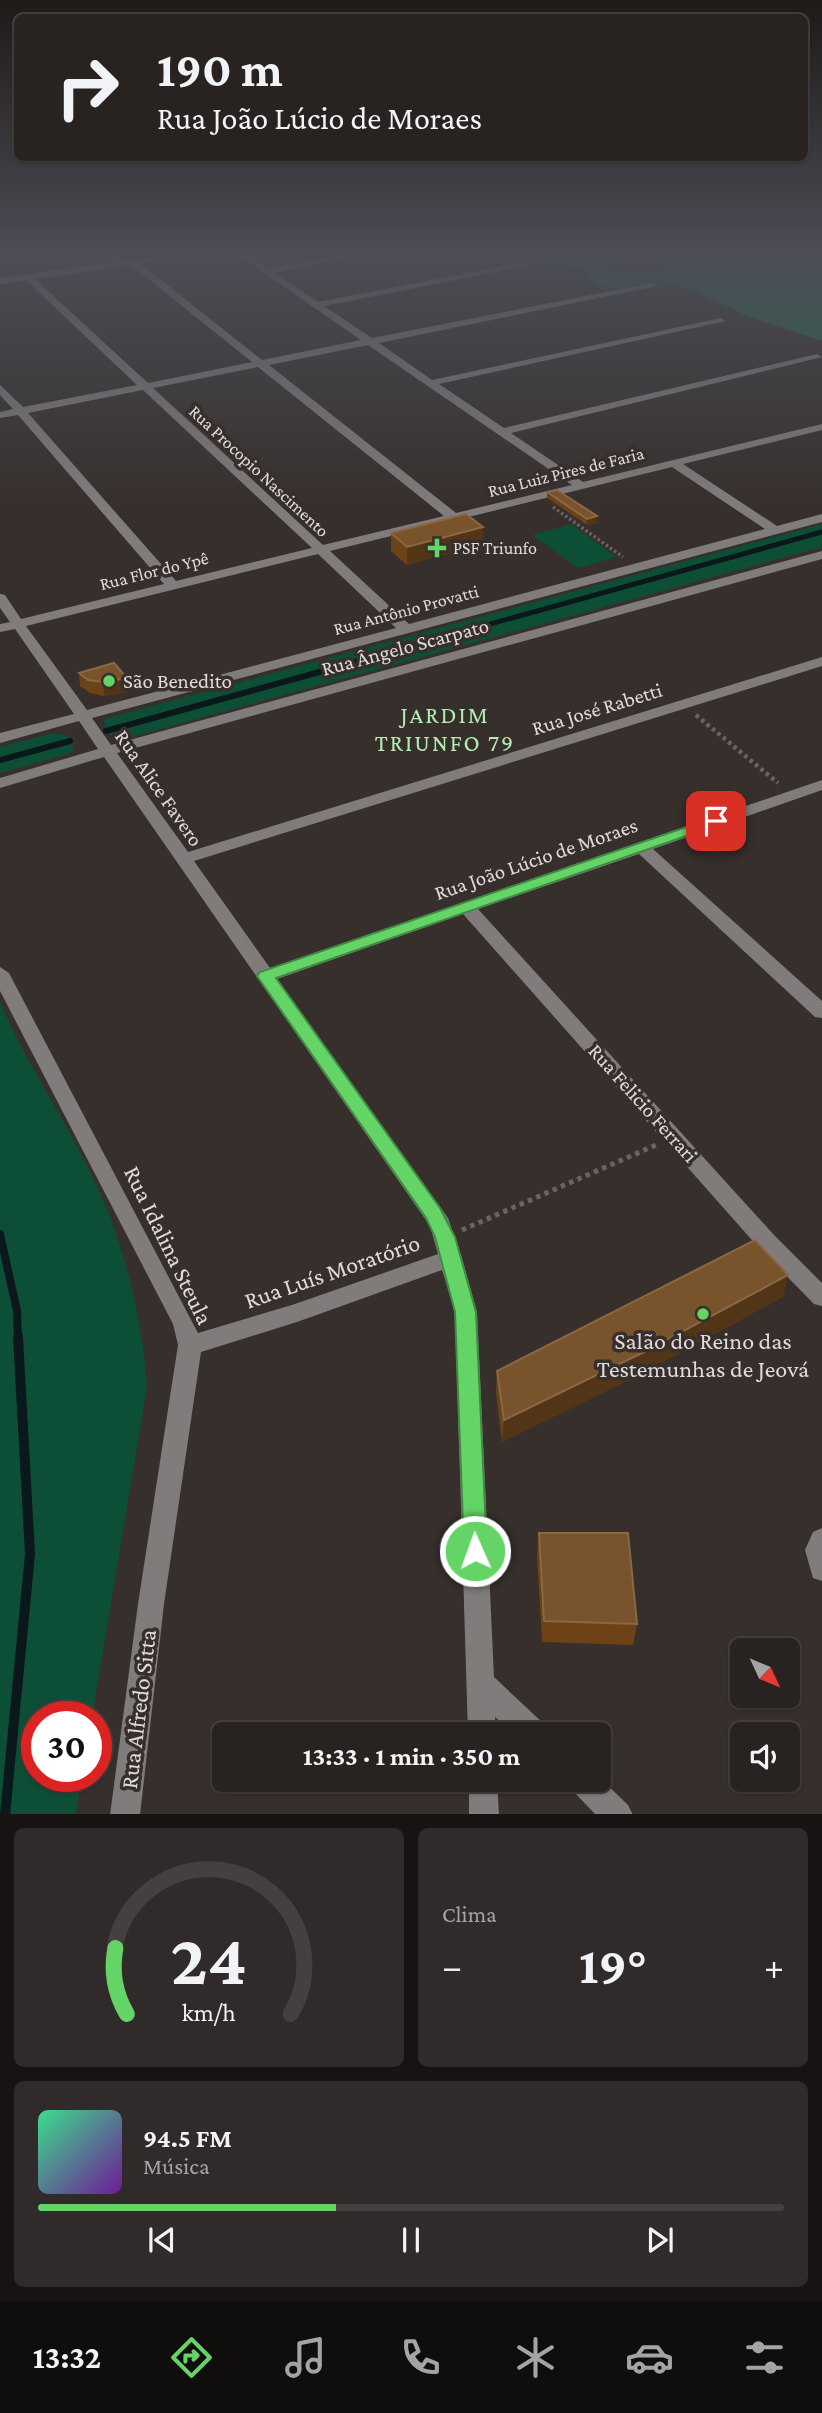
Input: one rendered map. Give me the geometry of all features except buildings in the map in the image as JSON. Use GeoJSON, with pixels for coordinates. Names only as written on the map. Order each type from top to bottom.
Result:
{"type":"FeatureCollection","features":[{"type":"Feature","properties":{"kind":"street","name":"Rua Procopio Nascimento"},"geometry":{"type":"LineString","coordinates":[[93,339],[407,630]]}},
{"type":"Feature","properties":{"kind":"street"},"geometry":{"type":"LineString","coordinates":[[230,339],[453,517]]}},
{"type":"Feature","properties":{"kind":"street"},"geometry":{"type":"LineString","coordinates":[[365,339],[583,487]]}},
{"type":"Feature","properties":{"kind":"street"},"geometry":{"type":"LineString","coordinates":[[0,415],[399,339]]}},
{"type":"Feature","properties":{"kind":"street"},"geometry":{"type":"LineString","coordinates":[[430,383],[638,339]]}},
{"type":"Feature","properties":{"kind":"street"},"geometry":{"type":"LineString","coordinates":[[502,432],[817,357]]}},
{"type":"Feature","properties":{"kind":"street"},"geometry":{"type":"LineString","coordinates":[[0,388],[173,586]]}},
{"type":"Feature","properties":{"kind":"street","name":"Rua Luiz Pires de Faria"},"geometry":{"type":"LineString","coordinates":[[318,550],[822,428]]}},
{"type":"Feature","properties":{"kind":"street"},"geometry":{"type":"LineString","coordinates":[[675,464],[775,530]]}},
{"type":"Feature","properties":{"kind":"street","name":"Rua Antônio Provatti"},"geometry":{"type":"LineString","coordinates":[[0,738],[822,518]]}},
{"type":"Feature","properties":{"kind":"street","name":"Rua Flor do Ypê"},"geometry":{"type":"LineString","coordinates":[[0,628],[318,550]]}},
{"type":"Feature","properties":{"kind":"street","name":"Rua Ângelo Scarpato"},"geometry":{"type":"LineString","coordinates":[[0,783],[106,751],[822,555]]}},
{"type":"Feature","properties":{"kind":"street","name":"Rua Alice Favero"},"geometry":{"type":"LineString","coordinates":[[0,598],[433,1214],[448,1247],[466,1312],[482,1722]]}},
{"type":"Feature","properties":{"kind":"street","name":"Rua José Rabetti"},"geometry":{"type":"LineString","coordinates":[[184,859],[822,661]]}},
{"type":"Feature","properties":{"kind":"street","name":"Rua João Lúcio de Moraes"},"geometry":{"type":"LineString","coordinates":[[266,976],[792,795],[818,791]]}},
{"type":"Feature","properties":{"kind":"street"},"geometry":{"type":"LineString","coordinates":[[641,847],[822,1012]]}},
{"type":"Feature","properties":{"kind":"street","name":"Rua Felicio Ferrari"},"geometry":{"type":"LineString","coordinates":[[466,907],[767,1241],[822,1297]]}},
{"type":"Feature","properties":{"kind":"street","name":"Rua Idalina Steula"},"geometry":{"type":"LineString","coordinates":[[0,973],[184,1324],[190,1345],[150,1604]]}},
{"type":"Feature","properties":{"kind":"street","name":"Rua Luís Moratório"},"geometry":{"type":"LineString","coordinates":[[190,1345],[297,1313],[448,1247]]}},
{"type":"Feature","properties":{"kind":"street"},"geometry":{"type":"LineString","coordinates":[[822,1540],[818,1550],[822,1569]]}},
{"type":"Feature","properties":{"kind":"street","name":"Rua Alfredo Sitta"},"geometry":{"type":"LineString","coordinates":[[125,1814],[150,1604]]}},
{"type":"Feature","properties":{"kind":"street"},"geometry":{"type":"LineString","coordinates":[[481,1684],[521,1722]]}},
{"type":"Feature","properties":{"kind":"street"},"geometry":{"type":"LineString","coordinates":[[483,1792],[484,1814]]}},
{"type":"Feature","properties":{"kind":"street"},"geometry":{"type":"LineString","coordinates":[[594,1792],[617,1814]]}},
{"type":"Feature","properties":{"kind":"path"},"geometry":{"type":"LineString","coordinates":[[552,507],[638,567]]}},
{"type":"Feature","properties":{"kind":"path"},"geometry":{"type":"LineString","coordinates":[[683,704],[792,795]]}},
{"type":"Feature","properties":{"kind":"path"},"geometry":{"type":"LineString","coordinates":[[448,1247],[674,1137]]}},
{"type":"Feature","properties":{"kind":"green space"},"geometry":{"type":"Polygon","coordinates":[[[571,524],[617,557],[578,568],[532,535],[571,524]]]}},
{"type":"Feature","properties":{"kind":"green space"},"geometry":{"type":"Polygon","coordinates":[[[822,524],[822,547],[117,741],[106,731],[104,719],[822,524]]]}},
{"type":"Feature","properties":{"kind":"green space"},"geometry":{"type":"Polygon","coordinates":[[[53,733],[66,735],[74,748],[68,754],[0,773],[0,747],[53,733]]]}},
{"type":"Feature","properties":{"kind":"green space"},"geometry":{"type":"Polygon","coordinates":[[[0,1002],[22,1049],[86,1163],[107,1210],[124,1259],[137,1310],[147,1387],[95,1701],[21,1701],[21,1792],[79,1792],[76,1814],[0,1814],[0,1002]]]}},
{"type":"Feature","properties":{"kind":"waterway"},"geometry":{"type":"LineString","coordinates":[[328,669],[822,532]]}},
{"type":"Feature","properties":{"kind":"waterway"},"geometry":{"type":"LineString","coordinates":[[106,731],[334,668]]}},
{"type":"Feature","properties":{"kind":"waterway"},"geometry":{"type":"LineString","coordinates":[[0,760],[70,741]]}},
{"type":"Feature","properties":{"kind":"waterway"},"geometry":{"type":"LineString","coordinates":[[0,1234],[17,1311],[18,1339]]}},
{"type":"Feature","properties":{"kind":"waterway"},"geometry":{"type":"LineString","coordinates":[[5,1814],[30,1554],[18,1337]]}},
{"type":"Feature","properties":{"kind":"place","name":"PSF Triunfo"},"geometry":{"type":"Point","coordinates":[437,548]}},
{"type":"Feature","properties":{"kind":"place","name":"São Benedito"},"geometry":{"type":"Point","coordinates":[109,681]}},
{"type":"Feature","properties":{"kind":"place","name":"Salão do Reino das Testemunhas de Jeová"},"geometry":{"type":"Point","coordinates":[703,1314]}},
{"type":"Feature","properties":{"kind":"district","name":"JARDIM TRIUNFO 79"},"geometry":{"type":"Point","coordinates":[445,728]}},
{"type":"Feature","properties":{"kind":"route"},"geometry":{"type":"LineString","coordinates":[[475,1551],[466,1312],[445,1237],[440,1224],[266,976],[716,821]]}}]}
